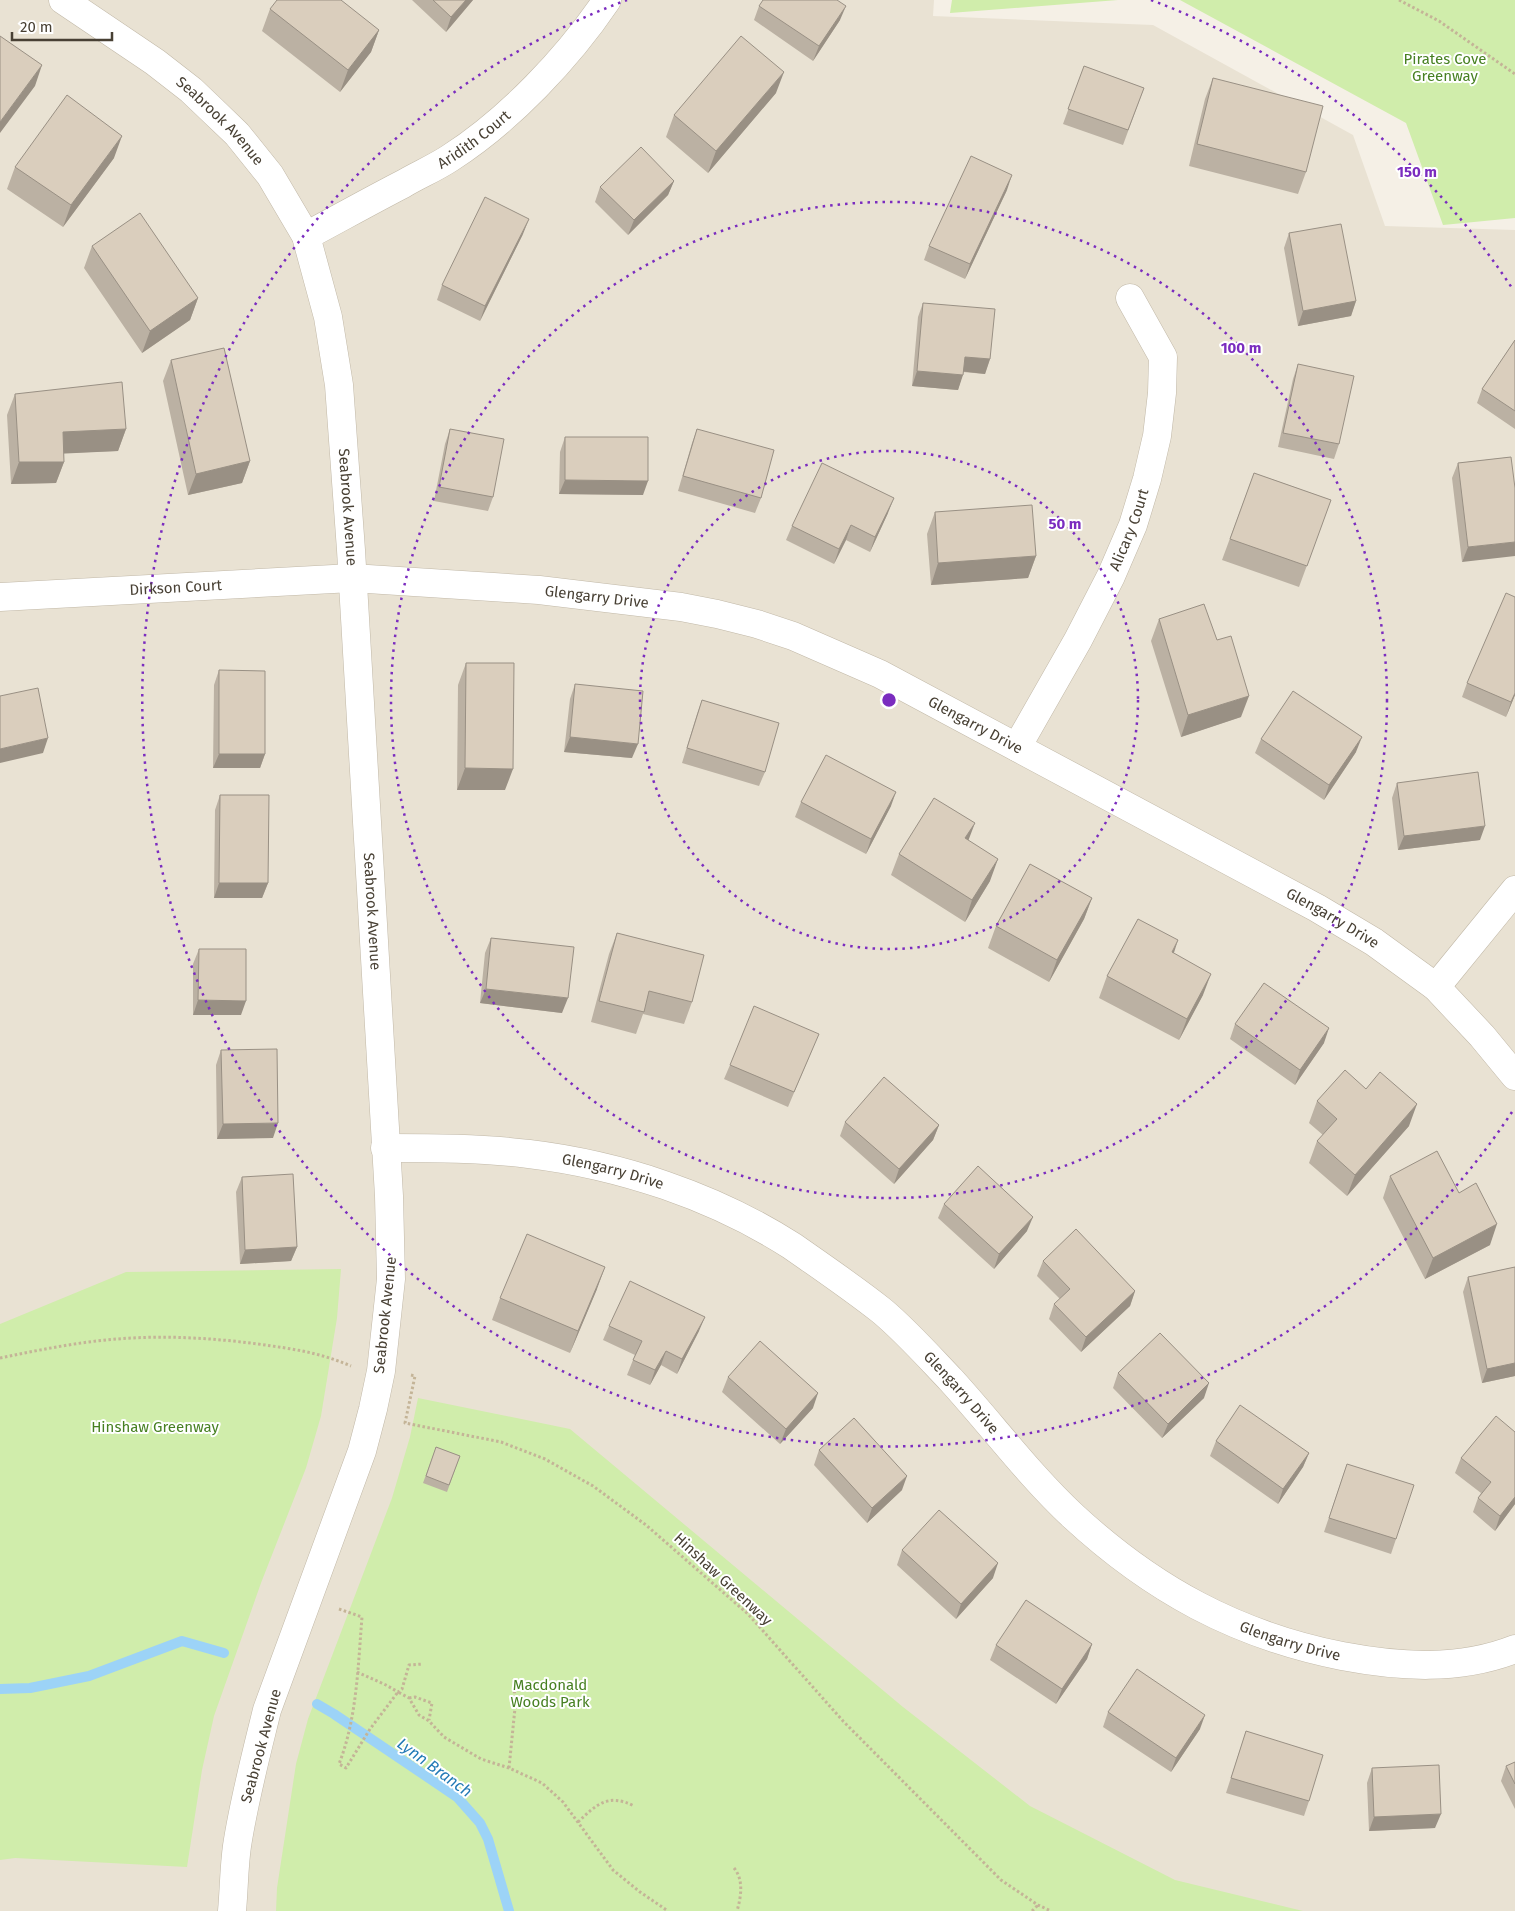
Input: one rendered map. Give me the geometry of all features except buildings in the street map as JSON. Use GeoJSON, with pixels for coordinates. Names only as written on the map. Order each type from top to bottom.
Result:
{"type":"FeatureCollection","features":[{"type":"Feature","properties":{"kind":"street","name":"Seabrook Avenue"},"geometry":{"type":"LineString","coordinates":[[63,0],[155,62],[191,90],[237,134],[270,175],[306,236],[328,317],[339,385],[391,1235],[391,1278],[379,1380],[362,1451],[267,1710],[247,1791],[237,1848],[232,1911]]}},
{"type":"Feature","properties":{"kind":"street","name":"Aridith Court"},"geometry":{"type":"LineString","coordinates":[[306,236],[450,158],[485,132],[518,104],[558,64],[607,0]]}},
{"type":"Feature","properties":{"kind":"street","name":"Alicary Court"},"geometry":{"type":"LineString","coordinates":[[1017,747],[1078,640],[1111,576],[1133,524],[1147,479],[1162,393],[1163,357],[1130,298]]}},
{"type":"Feature","properties":{"kind":"street","name":"Dirkson Court"},"geometry":{"type":"LineString","coordinates":[[0,597],[352,578]]}},
{"type":"Feature","properties":{"kind":"street","name":"Glengarry Drive"},"geometry":{"type":"LineString","coordinates":[[352,578],[549,591],[681,607],[757,624],[793,636],[845,658],[1017,747],[1317,908],[1374,942],[1436,987],[1482,1036],[1515,1076]]}},
{"type":"Feature","properties":{"kind":"street"},"geometry":{"type":"LineString","coordinates":[[1436,987],[1515,890]]}},
{"type":"Feature","properties":{"kind":"street","name":"Glengarry Drive"},"geometry":{"type":"LineString","coordinates":[[385,1148],[458,1148],[530,1154],[587,1164],[638,1177],[692,1196],[742,1218],[781,1240],[831,1273],[890,1319],[952,1382],[1072,1516],[1120,1556],[1177,1596],[1211,1614],[1274,1639],[1316,1651],[1382,1663],[1417,1666],[1476,1662],[1515,1650]]}},
{"type":"Feature","properties":{"kind":"path"},"geometry":{"type":"LineString","coordinates":[[1399,0],[1439,21],[1515,74]]}},
{"type":"Feature","properties":{"kind":"path"},"geometry":{"type":"LineString","coordinates":[[0,1358],[48,1348],[117,1339],[177,1337],[234,1341],[308,1351],[351,1367]]}},
{"type":"Feature","properties":{"kind":"path","name":"Hinshaw Greenway"},"geometry":{"type":"LineString","coordinates":[[415,1376],[405,1423],[502,1442],[545,1459],[593,1486],[646,1525],[748,1614],[843,1721],[1001,1880],[1038,1905],[1051,1911]]}},
{"type":"Feature","properties":{"kind":"path"},"geometry":{"type":"LineString","coordinates":[[340,1609],[362,1617],[354,1708],[344,1752],[339,1764],[346,1768],[370,1730],[402,1689],[409,1665],[423,1664]]}},
{"type":"Feature","properties":{"kind":"path"},"geometry":{"type":"LineString","coordinates":[[357,1672],[409,1698],[419,1715],[429,1721],[444,1737],[481,1759],[509,1768],[542,1783],[563,1802],[613,1870],[640,1892],[668,1911]]}},
{"type":"Feature","properties":{"kind":"path"},"geometry":{"type":"LineString","coordinates":[[509,1768],[515,1708],[514,1678]]}},
{"type":"Feature","properties":{"kind":"path"},"geometry":{"type":"LineString","coordinates":[[409,1698],[415,1697],[432,1702],[429,1721]]}},
{"type":"Feature","properties":{"kind":"path"},"geometry":{"type":"LineString","coordinates":[[578,1822],[604,1802],[618,1799],[634,1806]]}},
{"type":"Feature","properties":{"kind":"path"},"geometry":{"type":"LineString","coordinates":[[734,1868],[739,1874],[740,1880],[741,1897],[737,1911]]}},
{"type":"Feature","properties":{"kind":"path"},"geometry":{"type":"LineString","coordinates":[[1032,1911],[1038,1905]]}},
{"type":"Feature","properties":{"kind":"shaded area"},"geometry":{"type":"Polygon","coordinates":[[[0,0],[934,0],[933,16],[1153,25],[1353,135],[1385,226],[1515,230],[1515,1911],[0,1911],[0,0]]]}},
{"type":"Feature","properties":{"kind":"green space"},"geometry":{"type":"Polygon","coordinates":[[[952,0],[1118,0],[950,13],[952,0]]]}},
{"type":"Feature","properties":{"kind":"green space","name":"Pirates Cove Greenway"},"geometry":{"type":"Polygon","coordinates":[[[1180,0],[1515,0],[1515,218],[1443,225],[1406,123],[1180,0]]]}},
{"type":"Feature","properties":{"kind":"green space","name":"Hinshaw Greenway"},"geometry":{"type":"Polygon","coordinates":[[[341,1269],[337,1318],[321,1416],[306,1468],[261,1583],[214,1716],[202,1770],[187,1867],[15,1858],[0,1860],[0,1324],[126,1272],[341,1269]]]}},
{"type":"Feature","properties":{"kind":"green space","name":"Macdonald Woods Park"},"geometry":{"type":"Polygon","coordinates":[[[418,1398],[570,1429],[903,1707],[1030,1806],[1175,1880],[1303,1911],[276,1911],[277,1888],[296,1764],[308,1719],[392,1498],[410,1437],[418,1398]]]}},
{"type":"Feature","properties":{"kind":"waterway","name":"Lynn Branch"},"geometry":{"type":"LineString","coordinates":[[0,1689],[30,1688],[89,1676],[182,1641],[224,1653]]}},
{"type":"Feature","properties":{"kind":"waterway","name":"Lynn Branch"},"geometry":{"type":"LineString","coordinates":[[317,1704],[457,1797],[480,1823],[488,1839],[509,1911]]}}]}
